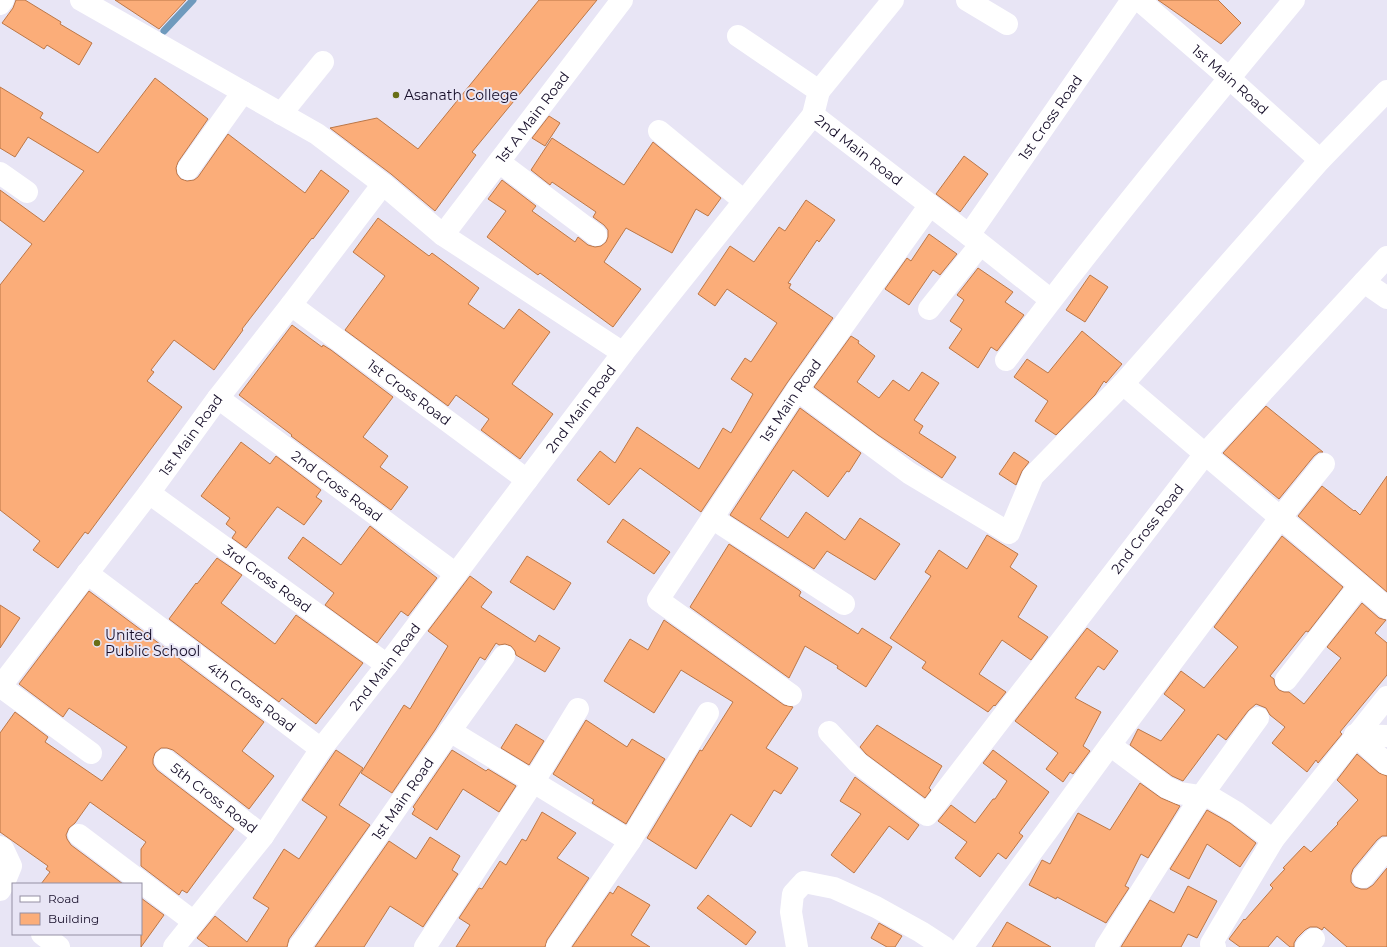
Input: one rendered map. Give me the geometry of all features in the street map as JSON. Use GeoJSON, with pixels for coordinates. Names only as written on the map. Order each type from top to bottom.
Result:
{"type":"FeatureCollection","features":[{"type":"Feature","properties":{"kind":"street"},"geometry":{"type":"LineString","coordinates":[[0,4],[3,0]]}},
{"type":"Feature","properties":{"kind":"street"},"geometry":{"type":"LineString","coordinates":[[80,0],[317,134],[383,184],[443,235],[623,353]]}},
{"type":"Feature","properties":{"kind":"street","name":"1st A Main Road"},"geometry":{"type":"LineString","coordinates":[[443,235],[622,0]]}},
{"type":"Feature","properties":{"kind":"street"},"geometry":{"type":"LineString","coordinates":[[812,115],[819,91],[893,0]]}},
{"type":"Feature","properties":{"kind":"street"},"geometry":{"type":"LineString","coordinates":[[967,0],[1006,24]]}},
{"type":"Feature","properties":{"kind":"street","name":"1st Cross Road"},"geometry":{"type":"LineString","coordinates":[[929,309],[1132,0]]}},
{"type":"Feature","properties":{"kind":"street","name":"1st Main Road"},"geometry":{"type":"LineString","coordinates":[[1140,0],[1230,78],[1320,160]]}},
{"type":"Feature","properties":{"kind":"street"},"geometry":{"type":"LineString","coordinates":[[1006,360],[1051,300],[1294,0]]}},
{"type":"Feature","properties":{"kind":"street"},"geometry":{"type":"LineString","coordinates":[[738,36],[819,91]]}},
{"type":"Feature","properties":{"kind":"street"},"geometry":{"type":"LineString","coordinates":[[281,114],[323,62]]}},
{"type":"Feature","properties":{"kind":"street"},"geometry":{"type":"LineString","coordinates":[[797,390],[909,473],[1009,533],[1033,476],[1123,384],[1320,160],[1387,91]]}},
{"type":"Feature","properties":{"kind":"street"},"geometry":{"type":"LineString","coordinates":[[188,169],[243,92]]}},
{"type":"Feature","properties":{"kind":"street","name":"2nd Main Road"},"geometry":{"type":"LineString","coordinates":[[174,947],[263,836],[321,748],[456,574],[623,353],[812,115],[1051,300]]}},
{"type":"Feature","properties":{"kind":"street"},"geometry":{"type":"LineString","coordinates":[[659,131],[744,201]]}},
{"type":"Feature","properties":{"kind":"street"},"geometry":{"type":"LineString","coordinates":[[499,162],[596,235]]}},
{"type":"Feature","properties":{"kind":"street"},"geometry":{"type":"LineString","coordinates":[[0,173],[27,192]]}},
{"type":"Feature","properties":{"kind":"street","name":"1st Main Road"},"geometry":{"type":"LineString","coordinates":[[0,686],[149,493],[218,398],[383,184]]}},
{"type":"Feature","properties":{"kind":"street","name":"1st Main Road"},"geometry":{"type":"LineString","coordinates":[[791,694],[658,600],[797,390],[930,205]]}},
{"type":"Feature","properties":{"kind":"street","name":"2nd Cross Road"},"geometry":{"type":"LineString","coordinates":[[829,732],[858,764],[926,815],[1205,454],[1387,257]]}},
{"type":"Feature","properties":{"kind":"street"},"geometry":{"type":"LineString","coordinates":[[1364,282],[1387,298]]}},
{"type":"Feature","properties":{"kind":"street","name":"1st Cross Road"},"geometry":{"type":"LineString","coordinates":[[291,305],[527,480]]}},
{"type":"Feature","properties":{"kind":"street"},"geometry":{"type":"LineString","coordinates":[[1123,384],[1387,608]]}},
{"type":"Feature","properties":{"kind":"street","name":"2nd Cross Road"},"geometry":{"type":"LineString","coordinates":[[218,398],[456,574]]}},
{"type":"Feature","properties":{"kind":"street"},"geometry":{"type":"LineString","coordinates":[[962,947],[1110,745],[1280,518],[1324,464]]}},
{"type":"Feature","properties":{"kind":"street","name":"3rd Cross Road"},"geometry":{"type":"LineString","coordinates":[[149,493],[387,664]]}},
{"type":"Feature","properties":{"kind":"street"},"geometry":{"type":"LineString","coordinates":[[712,518],[844,604]]}},
{"type":"Feature","properties":{"kind":"street","name":"4th Cross Road"},"geometry":{"type":"LineString","coordinates":[[87,574],[321,748]]}},
{"type":"Feature","properties":{"kind":"street"},"geometry":{"type":"LineString","coordinates":[[1286,680],[1360,585]]}},
{"type":"Feature","properties":{"kind":"street","name":"1st Main Road"},"geometry":{"type":"LineString","coordinates":[[299,947],[504,656]]}},
{"type":"Feature","properties":{"kind":"street"},"geometry":{"type":"LineString","coordinates":[[0,686],[91,753]]}},
{"type":"Feature","properties":{"kind":"street"},"geometry":{"type":"LineString","coordinates":[[1212,946],[1274,840],[1387,697]]}},
{"type":"Feature","properties":{"kind":"street"},"geometry":{"type":"LineString","coordinates":[[425,947],[534,781],[578,709]]}},
{"type":"Feature","properties":{"kind":"street"},"geometry":{"type":"LineString","coordinates":[[558,947],[630,841],[708,713]]}},
{"type":"Feature","properties":{"kind":"street"},"geometry":{"type":"LineString","coordinates":[[1106,947],[1202,796],[1258,718]]}},
{"type":"Feature","properties":{"kind":"street"},"geometry":{"type":"LineString","coordinates":[[450,731],[630,841]]}},
{"type":"Feature","properties":{"kind":"street"},"geometry":{"type":"LineString","coordinates":[[1355,736],[1387,736]]}},
{"type":"Feature","properties":{"kind":"street"},"geometry":{"type":"LineString","coordinates":[[1355,736],[1387,764]]}},
{"type":"Feature","properties":{"kind":"street"},"geometry":{"type":"LineString","coordinates":[[1110,745],[1166,787],[1179,793],[1212,798],[1237,813],[1274,840]]}},
{"type":"Feature","properties":{"kind":"street","name":"5th Cross Road"},"geometry":{"type":"LineString","coordinates":[[165,760],[263,836]]}},
{"type":"Feature","properties":{"kind":"street"},"geometry":{"type":"LineString","coordinates":[[79,835],[194,922]]}},
{"type":"Feature","properties":{"kind":"street"},"geometry":{"type":"LineString","coordinates":[[0,847],[3,849],[11,866],[0,890]]}},
{"type":"Feature","properties":{"kind":"street"},"geometry":{"type":"LineString","coordinates":[[1363,877],[1387,848]]}},
{"type":"Feature","properties":{"kind":"street"},"geometry":{"type":"LineString","coordinates":[[797,947],[791,912],[792,894],[804,882],[834,888],[869,904],[921,932],[944,947]]}},
{"type":"Feature","properties":{"kind":"street"},"geometry":{"type":"LineString","coordinates":[[43,935],[59,947]]}},
{"type":"Feature","properties":{"kind":"building"},"geometry":{"type":"Polygon","coordinates":[[[16,0],[25,0],[61,22],[60,24],[92,43],[79,65],[47,45],[44,49],[2,23],[13,8],[16,0]]]}},
{"type":"Feature","properties":{"kind":"building"},"geometry":{"type":"Polygon","coordinates":[[[115,0],[186,0],[159,29],[115,0]]]}},
{"type":"Feature","properties":{"kind":"building"},"geometry":{"type":"Polygon","coordinates":[[[539,0],[597,0],[472,152],[476,155],[435,211],[391,174],[330,128],[377,118],[418,149],[539,0]]]}},
{"type":"Feature","properties":{"kind":"building"},"geometry":{"type":"Polygon","coordinates":[[[1158,0],[1218,0],[1241,23],[1221,44],[1158,0]]]}},
{"type":"Feature","properties":{"kind":"building"},"geometry":{"type":"Polygon","coordinates":[[[155,78],[208,119],[178,162],[176,168],[177,174],[181,179],[187,181],[194,180],[198,177],[228,134],[305,193],[321,170],[349,191],[242,329],[243,330],[214,370],[174,340],[151,370],[154,372],[147,381],[182,407],[88,534],[85,532],[58,568],[33,550],[40,541],[0,510],[0,285],[32,244],[0,220],[0,190],[44,222],[84,171],[28,137],[15,157],[0,148],[0,87],[43,113],[40,118],[98,153],[155,78]]]}},
{"type":"Feature","properties":{"kind":"building"},"geometry":{"type":"Polygon","coordinates":[[[549,116],[560,123],[545,146],[532,138],[549,116]]]}},
{"type":"Feature","properties":{"kind":"building"},"geometry":{"type":"Polygon","coordinates":[[[552,138],[624,185],[653,142],[721,198],[708,216],[696,209],[672,253],[626,228],[604,262],[641,289],[613,327],[540,273],[538,275],[487,237],[506,211],[488,199],[502,180],[536,206],[532,211],[575,242],[578,237],[588,245],[595,247],[601,246],[606,242],[608,230],[593,217],[596,212],[552,182],[550,185],[531,170],[552,138]]]}},
{"type":"Feature","properties":{"kind":"building"},"geometry":{"type":"Polygon","coordinates":[[[964,156],[988,174],[960,212],[936,194],[964,156]]]}},
{"type":"Feature","properties":{"kind":"building"},"geometry":{"type":"Polygon","coordinates":[[[806,200],[835,220],[819,242],[817,240],[788,283],[791,284],[789,288],[833,318],[787,383],[701,512],[640,468],[609,505],[577,480],[600,451],[615,463],[637,427],[699,469],[723,428],[731,433],[753,394],[731,379],[745,358],[751,362],[777,323],[727,289],[715,306],[698,294],[730,246],[754,262],[779,227],[785,231],[806,200]]]}},
{"type":"Feature","properties":{"kind":"building"},"geometry":{"type":"Polygon","coordinates":[[[378,218],[429,256],[432,253],[479,288],[468,304],[504,329],[519,309],[550,332],[512,384],[553,414],[520,459],[481,430],[489,419],[456,395],[448,406],[345,330],[385,276],[353,252],[378,218]]]}},
{"type":"Feature","properties":{"kind":"building"},"geometry":{"type":"Polygon","coordinates":[[[929,234],[957,254],[940,275],[933,270],[909,305],[885,289],[907,258],[911,261],[929,234]]]}},
{"type":"Feature","properties":{"kind":"building"},"geometry":{"type":"Polygon","coordinates":[[[978,268],[1013,292],[1005,302],[1024,315],[997,351],[991,347],[978,368],[949,348],[962,329],[950,321],[964,300],[957,295],[978,268]]]}},
{"type":"Feature","properties":{"kind":"building"},"geometry":{"type":"Polygon","coordinates":[[[1090,275],[1108,287],[1085,322],[1066,310],[1090,275]]]}},
{"type":"Feature","properties":{"kind":"building"},"geometry":{"type":"Polygon","coordinates":[[[292,325],[322,347],[323,345],[331,350],[393,397],[363,437],[388,456],[380,467],[408,487],[391,510],[291,436],[292,435],[239,395],[292,325]]]}},
{"type":"Feature","properties":{"kind":"building"},"geometry":{"type":"Polygon","coordinates":[[[1082,331],[1122,364],[1106,383],[1104,381],[1095,395],[1056,435],[1035,421],[1048,401],[1014,377],[1027,359],[1048,373],[1082,331]]]}},
{"type":"Feature","properties":{"kind":"building"},"geometry":{"type":"Polygon","coordinates":[[[851,336],[859,341],[858,343],[875,356],[857,382],[879,398],[893,380],[909,391],[922,372],[939,383],[914,420],[923,426],[919,433],[956,457],[942,478],[878,435],[814,387],[851,336]]]}},
{"type":"Feature","properties":{"kind":"building"},"geometry":{"type":"Polygon","coordinates":[[[1266,406],[1323,452],[1319,452],[1314,456],[1279,499],[1223,453],[1266,406]]]}},
{"type":"Feature","properties":{"kind":"building"},"geometry":{"type":"Polygon","coordinates":[[[800,408],[861,453],[849,472],[847,471],[828,497],[793,470],[760,519],[788,538],[806,512],[845,540],[860,518],[900,544],[875,580],[827,551],[814,569],[730,515],[800,408]]]}},
{"type":"Feature","properties":{"kind":"building"},"geometry":{"type":"Polygon","coordinates":[[[241,442],[270,464],[276,456],[321,490],[316,497],[322,501],[304,525],[277,507],[246,548],[232,538],[236,532],[226,524],[230,518],[201,496],[241,442]]]}},
{"type":"Feature","properties":{"kind":"building"},"geometry":{"type":"Polygon","coordinates":[[[1014,452],[1029,462],[1022,471],[1016,485],[999,474],[1014,452]]]}},
{"type":"Feature","properties":{"kind":"building"},"geometry":{"type":"Polygon","coordinates":[[[1387,476],[1387,592],[1298,516],[1322,486],[1360,515],[1387,476]]]}},
{"type":"Feature","properties":{"kind":"building"},"geometry":{"type":"Polygon","coordinates":[[[623,519],[670,552],[654,574],[607,542],[623,519]]]}},
{"type":"Feature","properties":{"kind":"building"},"geometry":{"type":"Polygon","coordinates":[[[370,526],[437,578],[408,616],[401,611],[377,643],[325,605],[334,593],[288,558],[303,537],[341,565],[370,526]]]}},
{"type":"Feature","properties":{"kind":"building"},"geometry":{"type":"Polygon","coordinates":[[[987,535],[1018,554],[1010,567],[1037,586],[1018,617],[1048,637],[1031,660],[1002,640],[979,674],[1006,692],[988,712],[922,668],[926,662],[890,638],[931,576],[925,572],[939,550],[967,569],[987,535]]]}},
{"type":"Feature","properties":{"kind":"building"},"geometry":{"type":"Polygon","coordinates":[[[1282,536],[1343,587],[1308,632],[1306,631],[1270,676],[1274,679],[1275,685],[1279,690],[1289,692],[1304,704],[1341,658],[1327,647],[1362,603],[1379,618],[1386,620],[1375,633],[1387,643],[1387,675],[1340,732],[1342,734],[1318,763],[1316,760],[1307,772],[1272,743],[1285,727],[1270,715],[1266,708],[1256,704],[1248,711],[1226,740],[1218,734],[1183,781],[1172,776],[1130,745],[1138,729],[1161,741],[1185,710],[1164,694],[1181,671],[1204,688],[1238,647],[1214,627],[1282,536]]]}},
{"type":"Feature","properties":{"kind":"building"},"geometry":{"type":"Polygon","coordinates":[[[729,544],[799,590],[801,592],[799,596],[858,634],[862,628],[892,647],[866,687],[837,668],[838,666],[805,646],[789,678],[690,607],[729,544]]]}},
{"type":"Feature","properties":{"kind":"building"},"geometry":{"type":"Polygon","coordinates":[[[527,556],[571,583],[554,610],[510,582],[527,556]]]}},
{"type":"Feature","properties":{"kind":"building"},"geometry":{"type":"Polygon","coordinates":[[[217,558],[242,575],[221,603],[275,644],[296,615],[363,663],[316,724],[282,698],[279,702],[169,619],[217,558]]]}},
{"type":"Feature","properties":{"kind":"building"},"geometry":{"type":"Polygon","coordinates":[[[470,576],[492,592],[481,607],[535,642],[539,635],[560,648],[545,672],[516,655],[511,646],[505,644],[499,645],[496,643],[485,660],[480,657],[435,730],[392,793],[361,773],[404,705],[410,709],[448,646],[428,631],[470,576]]]}},
{"type":"Feature","properties":{"kind":"building"},"geometry":{"type":"Polygon","coordinates":[[[89,591],[264,722],[242,751],[274,776],[249,809],[173,750],[161,748],[155,753],[153,759],[153,764],[157,770],[234,829],[187,893],[182,890],[179,895],[141,866],[141,849],[146,842],[90,802],[75,823],[69,828],[66,835],[67,839],[71,845],[122,883],[42,883],[50,872],[46,869],[48,866],[0,832],[0,733],[15,712],[48,737],[45,742],[102,781],[127,747],[69,708],[63,717],[19,684],[89,591]]]}},
{"type":"Feature","properties":{"kind":"building"},"geometry":{"type":"Polygon","coordinates":[[[0,605],[20,618],[0,648],[0,605]]]}},
{"type":"Feature","properties":{"kind":"building"},"geometry":{"type":"Polygon","coordinates":[[[664,620],[784,705],[793,707],[766,748],[798,768],[781,794],[774,790],[751,827],[731,814],[696,869],[647,838],[700,750],[702,751],[733,702],[681,670],[654,713],[604,681],[630,639],[648,650],[664,620]]]}},
{"type":"Feature","properties":{"kind":"building"},"geometry":{"type":"Polygon","coordinates":[[[1087,628],[1118,651],[1104,670],[1098,666],[1075,698],[1101,712],[1083,746],[1090,751],[1073,774],[1070,772],[1063,782],[1046,769],[1058,753],[1015,721],[1087,628]]]}},
{"type":"Feature","properties":{"kind":"building"},"geometry":{"type":"Polygon","coordinates":[[[586,720],[627,747],[632,739],[665,759],[626,824],[592,803],[594,800],[553,774],[586,720]]]}},
{"type":"Feature","properties":{"kind":"building"},"geometry":{"type":"Polygon","coordinates":[[[516,724],[544,741],[529,765],[501,748],[516,724]]]}},
{"type":"Feature","properties":{"kind":"building"},"geometry":{"type":"Polygon","coordinates":[[[877,725],[942,766],[929,788],[931,790],[925,798],[866,754],[860,747],[877,725]]]}},
{"type":"Feature","properties":{"kind":"building"},"geometry":{"type":"Polygon","coordinates":[[[336,750],[363,768],[339,805],[370,825],[289,939],[287,947],[209,947],[197,938],[215,916],[247,942],[269,908],[253,898],[284,849],[299,859],[327,817],[302,800],[336,750]]]}},
{"type":"Feature","properties":{"kind":"building"},"geometry":{"type":"Polygon","coordinates":[[[452,750],[486,771],[488,769],[516,786],[499,812],[463,789],[437,830],[412,814],[415,809],[413,807],[452,750]]]}},
{"type":"Feature","properties":{"kind":"building"},"geometry":{"type":"Polygon","coordinates":[[[993,750],[1049,792],[1019,833],[1023,836],[1006,859],[998,853],[980,877],[955,858],[967,842],[938,821],[951,805],[975,823],[993,799],[995,799],[1007,781],[983,763],[993,750]]]}},
{"type":"Feature","properties":{"kind":"building"},"geometry":{"type":"Polygon","coordinates":[[[1357,754],[1379,773],[1387,776],[1387,836],[1382,836],[1377,840],[1353,869],[1351,882],[1355,887],[1367,889],[1373,885],[1387,868],[1387,947],[1347,947],[1324,927],[1322,930],[1317,927],[1310,927],[1297,938],[1294,943],[1294,947],[1290,947],[1277,936],[1268,947],[1240,947],[1229,939],[1244,919],[1245,920],[1273,888],[1270,885],[1285,869],[1283,868],[1304,846],[1311,852],[1338,824],[1337,823],[1358,800],[1337,780],[1357,754]]]}},
{"type":"Feature","properties":{"kind":"building"},"geometry":{"type":"Polygon","coordinates":[[[855,777],[919,825],[908,840],[889,826],[854,873],[831,855],[861,814],[840,801],[855,777]]]}},
{"type":"Feature","properties":{"kind":"building"},"geometry":{"type":"Polygon","coordinates":[[[1140,783],[1161,798],[1180,806],[1148,858],[1141,854],[1125,886],[1129,888],[1106,923],[1057,897],[1056,899],[1029,885],[1042,860],[1050,864],[1078,813],[1110,830],[1140,783]]]}},
{"type":"Feature","properties":{"kind":"building"},"geometry":{"type":"Polygon","coordinates":[[[1207,810],[1230,823],[1256,843],[1240,867],[1207,844],[1189,879],[1170,869],[1207,810]]]}},
{"type":"Feature","properties":{"kind":"building"},"geometry":{"type":"Polygon","coordinates":[[[542,812],[576,833],[557,858],[589,878],[547,940],[545,947],[456,947],[470,925],[459,918],[479,888],[482,889],[500,861],[506,865],[522,839],[526,841],[542,812]]]}},
{"type":"Feature","properties":{"kind":"building"},"geometry":{"type":"Polygon","coordinates":[[[430,837],[460,856],[452,870],[458,874],[423,927],[390,906],[364,947],[315,947],[389,841],[416,859],[430,837]]]}},
{"type":"Feature","properties":{"kind":"building"},"geometry":{"type":"Polygon","coordinates":[[[618,886],[650,905],[631,935],[650,947],[572,947],[610,892],[613,894],[618,886]]]}},
{"type":"Feature","properties":{"kind":"building"},"geometry":{"type":"Polygon","coordinates":[[[1188,886],[1217,901],[1197,938],[1188,934],[1181,947],[1121,947],[1150,900],[1174,913],[1188,886]]]}},
{"type":"Feature","properties":{"kind":"building"},"geometry":{"type":"Polygon","coordinates":[[[708,895],[756,932],[746,945],[697,908],[708,895]]]}},
{"type":"Feature","properties":{"kind":"building"},"geometry":{"type":"Polygon","coordinates":[[[142,899],[164,915],[141,947],[142,935],[142,899]]]}},
{"type":"Feature","properties":{"kind":"building"},"geometry":{"type":"Polygon","coordinates":[[[1007,922],[1051,947],[992,947],[1007,922]]]}},
{"type":"Feature","properties":{"kind":"building"},"geometry":{"type":"Polygon","coordinates":[[[879,923],[902,936],[895,947],[887,947],[871,938],[879,923]]]}},
{"type":"Feature","properties":{"kind":"waterway"},"geometry":{"type":"LineString","coordinates":[[164,31],[193,0]]}},
{"type":"Feature","properties":{"kind":"place","name":"Asanath College"},"geometry":{"type":"Point","coordinates":[396,95]}},
{"type":"Feature","properties":{"kind":"place","name":"United Public School"},"geometry":{"type":"Point","coordinates":[97,643]}}]}
